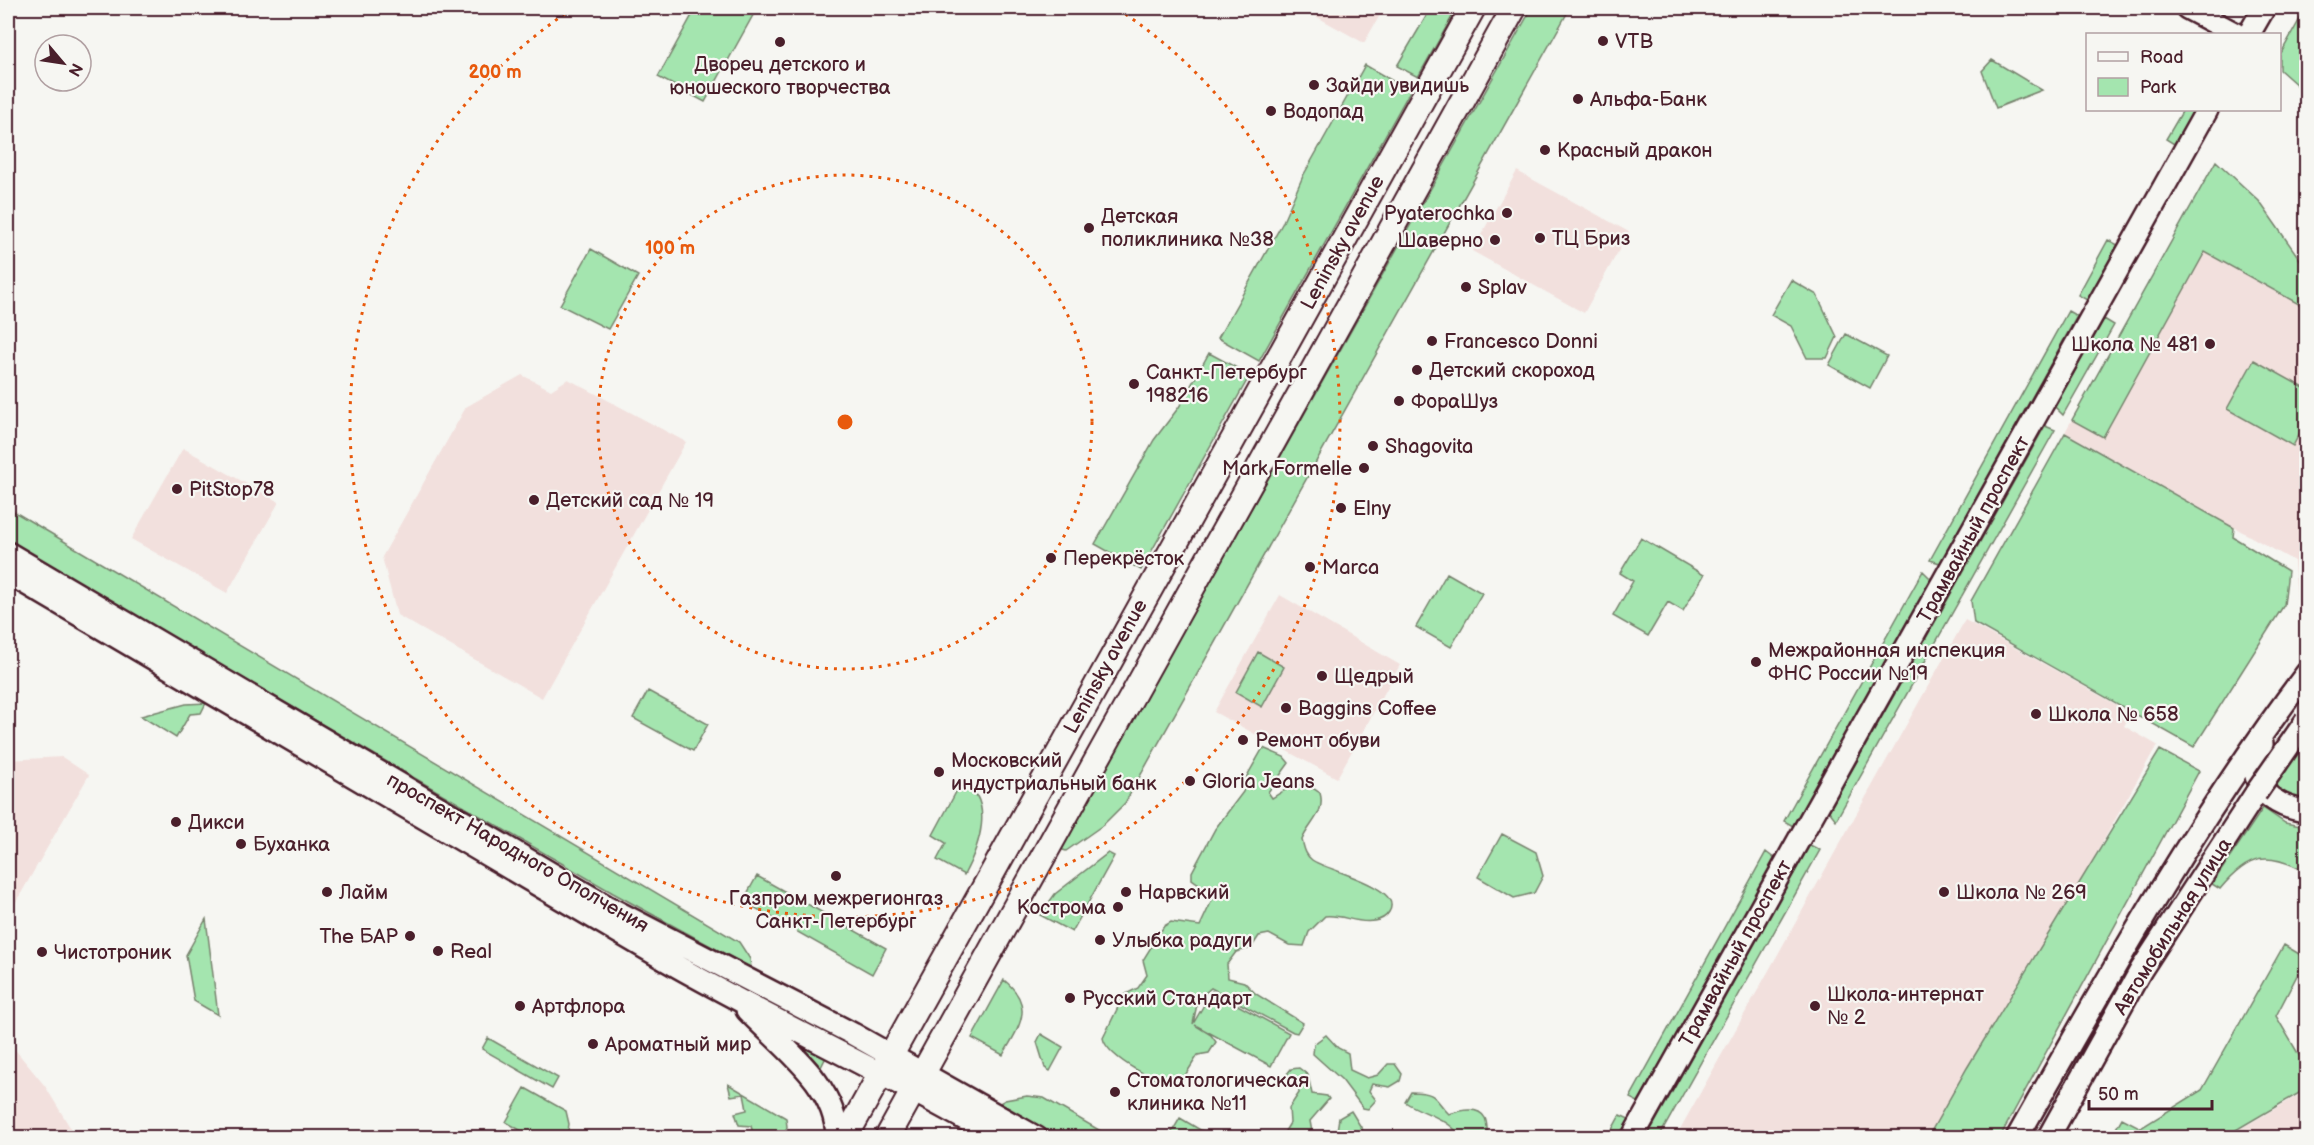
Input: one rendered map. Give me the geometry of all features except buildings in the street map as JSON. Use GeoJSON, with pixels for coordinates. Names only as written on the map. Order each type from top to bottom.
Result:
{"type":"FeatureCollection","features":[{"type":"Feature","properties":{"kind":"main road","name":"Leninsky avenue"},"geometry":{"type":"LineString","coordinates":[[845,1137],[884,1062],[1473,8]]}},
{"type":"Feature","properties":{"kind":"main road","name":"Leninsky avenue"},"geometry":{"type":"LineString","coordinates":[[887,1137],[1514,8]]}},
{"type":"Feature","properties":{"kind":"main road"},"geometry":{"type":"LineString","coordinates":[[2187,8],[2234,33]]}},
{"type":"Feature","properties":{"kind":"main road"},"geometry":{"type":"LineString","coordinates":[[2250,33],[2265,8]]}},
{"type":"Feature","properties":{"kind":"main road","name":"Трамвайный проспект"},"geometry":{"type":"LineString","coordinates":[[1632,1137],[2206,111]]}},
{"type":"Feature","properties":{"kind":"main road","name":"проспект Народного Ополчения"},"geometry":{"type":"LineString","coordinates":[[8,553],[606,906],[884,1062],[1037,1137]]}},
{"type":"Feature","properties":{"kind":"main road","name":"проспект Народного Ополчения"},"geometry":{"type":"LineString","coordinates":[[8,573],[741,1003],[884,1062]]}},
{"type":"Feature","properties":{"kind":"main road"},"geometry":{"type":"LineString","coordinates":[[2307,674],[2273,717],[2255,766],[2258,781],[2265,793],[2278,803],[2307,810]]}},
{"type":"Feature","properties":{"kind":"main road","name":"Автомобильная улица"},"geometry":{"type":"LineString","coordinates":[[2017,1137],[2107,978],[2273,717]]}},
{"type":"Feature","properties":{"kind":"main road","name":"Автомобильная улица"},"geometry":{"type":"LineString","coordinates":[[2048,1137],[2141,970],[2281,754],[2307,721]]}},
{"type":"Feature","properties":{"kind":"main road"},"geometry":{"type":"LineString","coordinates":[[741,1003],[823,1088],[832,1105],[837,1137]]}},
{"type":"Feature","properties":{"kind":"main road","name":"проспект Народного Ополчения"},"geometry":{"type":"LineString","coordinates":[[918,1080],[998,1137]]}},
{"type":"Feature","properties":{"kind":"shaded area"},"geometry":{"type":"Polygon","coordinates":[[[1301,8],[1384,8],[1364,43],[1301,8]]]}},
{"type":"Feature","properties":{"kind":"shaded area","name":"Школа № 481"},"geometry":{"type":"Polygon","coordinates":[[[2216,161],[2259,201],[2306,268],[2306,608],[2297,599],[2294,561],[2065,432],[2216,161]]]}},
{"type":"Feature","properties":{"kind":"shaded area","name":"ТЦ Бриз"},"geometry":{"type":"Polygon","coordinates":[[[1517,171],[1629,232],[1584,313],[1472,251],[1517,171]]]}},
{"type":"Feature","properties":{"kind":"shaded area","name":"Детский сад № 19"},"geometry":{"type":"Polygon","coordinates":[[[522,375],[551,390],[568,379],[686,442],[542,698],[397,615],[382,557],[466,407],[522,375]]]}},
{"type":"Feature","properties":{"kind":"shaded area"},"geometry":{"type":"Polygon","coordinates":[[[183,448],[279,502],[227,593],[131,539],[183,448]]]}},
{"type":"Feature","properties":{"kind":"shaded area"},"geometry":{"type":"Polygon","coordinates":[[[1280,595],[1400,665],[1337,778],[1214,712],[1280,595]]]}},
{"type":"Feature","properties":{"kind":"shaded area","name":"Школа № 269"},"geometry":{"type":"Polygon","coordinates":[[[1965,620],[2131,713],[2124,726],[2157,745],[1937,1137],[1675,1138],[1965,620]]]}},
{"type":"Feature","properties":{"kind":"shaded area"},"geometry":{"type":"Polygon","coordinates":[[[62,757],[89,775],[8,916],[8,760],[62,757]]]}},
{"type":"Feature","properties":{"kind":"shaded area"},"geometry":{"type":"Polygon","coordinates":[[[8,1041],[45,1086],[76,1137],[14,1137],[8,1128],[8,1041]]]}},
{"type":"Feature","properties":{"kind":"shaded area"},"geometry":{"type":"Polygon","coordinates":[[[2306,1091],[2306,1137],[2226,1137],[2306,1091]]]}},
{"type":"Feature","properties":{"kind":"green space"},"geometry":{"type":"Polygon","coordinates":[[[696,8],[757,8],[705,102],[658,77],[696,8]]]}},
{"type":"Feature","properties":{"kind":"green space"},"geometry":{"type":"Polygon","coordinates":[[[1431,8],[1457,8],[1418,77],[1397,66],[1431,8]]]}},
{"type":"Feature","properties":{"kind":"green space"},"geometry":{"type":"Polygon","coordinates":[[[1532,8],[1570,8],[1125,803],[1103,825],[1066,851],[1063,850],[1061,848],[1532,8]]]}},
{"type":"Feature","properties":{"kind":"green space"},"geometry":{"type":"Polygon","coordinates":[[[2306,8],[2306,93],[2281,71],[2281,53],[2306,8]]]}},
{"type":"Feature","properties":{"kind":"green space"},"geometry":{"type":"Polygon","coordinates":[[[1992,60],[2042,90],[1996,108],[1982,71],[1992,60]]]}},
{"type":"Feature","properties":{"kind":"green space"},"geometry":{"type":"Polygon","coordinates":[[[1365,65],[1410,91],[1259,361],[1218,338],[1282,224],[1303,176],[1365,65]]]}},
{"type":"Feature","properties":{"kind":"green space"},"geometry":{"type":"Polygon","coordinates":[[[2182,111],[2193,111],[2174,144],[2166,139],[2182,111]]]}},
{"type":"Feature","properties":{"kind":"green space"},"geometry":{"type":"Polygon","coordinates":[[[2216,161],[2259,201],[2306,268],[2306,308],[2205,252],[2103,437],[2072,420],[2216,161]]]}},
{"type":"Feature","properties":{"kind":"green space"},"geometry":{"type":"Polygon","coordinates":[[[2108,240],[2118,245],[2087,300],[2078,295],[2108,240]]]}},
{"type":"Feature","properties":{"kind":"green space"},"geometry":{"type":"Polygon","coordinates":[[[591,249],[638,276],[608,329],[560,305],[591,249]]]}},
{"type":"Feature","properties":{"kind":"green space"},"geometry":{"type":"Polygon","coordinates":[[[1791,280],[1817,295],[1837,337],[1827,358],[1807,358],[1791,326],[1771,315],[1791,280]]]}},
{"type":"Feature","properties":{"kind":"green space"},"geometry":{"type":"Polygon","coordinates":[[[2068,311],[2077,316],[1940,563],[1930,560],[2068,311]]]}},
{"type":"Feature","properties":{"kind":"green space"},"geometry":{"type":"Polygon","coordinates":[[[2104,319],[2114,325],[2063,415],[2055,407],[2104,319]]]}},
{"type":"Feature","properties":{"kind":"green space"},"geometry":{"type":"Polygon","coordinates":[[[1846,334],[1887,356],[1870,388],[1829,365],[1846,334]]]}},
{"type":"Feature","properties":{"kind":"green space"},"geometry":{"type":"Polygon","coordinates":[[[1209,353],[1250,375],[1141,570],[1095,544],[1154,440],[1179,407],[1209,353]]]}},
{"type":"Feature","properties":{"kind":"green space"},"geometry":{"type":"Polygon","coordinates":[[[2254,360],[2306,389],[2306,421],[2293,446],[2227,409],[2254,360]]]}},
{"type":"Feature","properties":{"kind":"green space"},"geometry":{"type":"Polygon","coordinates":[[[2045,426],[2055,430],[1836,820],[1829,811],[2045,426]]]}},
{"type":"Feature","properties":{"kind":"green space"},"geometry":{"type":"Polygon","coordinates":[[[2065,433],[2234,528],[2233,537],[2288,571],[2284,605],[2194,747],[1974,623],[1971,601],[2065,433]]]}},
{"type":"Feature","properties":{"kind":"green space"},"geometry":{"type":"Polygon","coordinates":[[[8,508],[739,942],[750,959],[751,968],[613,893],[8,542],[8,508]]]}},
{"type":"Feature","properties":{"kind":"green space"},"geometry":{"type":"Polygon","coordinates":[[[1641,538],[1704,575],[1683,611],[1668,602],[1648,636],[1613,616],[1633,581],[1620,573],[1641,538]]]}},
{"type":"Feature","properties":{"kind":"green space"},"geometry":{"type":"Polygon","coordinates":[[[1923,571],[1931,579],[1793,826],[1784,821],[1923,571]]]}},
{"type":"Feature","properties":{"kind":"green space"},"geometry":{"type":"Polygon","coordinates":[[[1447,573],[1482,593],[1451,647],[1416,627],[1447,573]]]}},
{"type":"Feature","properties":{"kind":"green space"},"geometry":{"type":"Polygon","coordinates":[[[1258,652],[1284,667],[1262,707],[1236,692],[1258,652]]]}},
{"type":"Feature","properties":{"kind":"green space"},"geometry":{"type":"Polygon","coordinates":[[[648,691],[708,724],[693,751],[633,718],[648,691]]]}},
{"type":"Feature","properties":{"kind":"green space"},"geometry":{"type":"Polygon","coordinates":[[[206,703],[201,713],[190,714],[176,738],[141,716],[186,704],[206,703]]]}},
{"type":"Feature","properties":{"kind":"green space"},"geometry":{"type":"Polygon","coordinates":[[[2306,740],[2306,805],[2271,787],[2306,740]]]}},
{"type":"Feature","properties":{"kind":"green space"},"geometry":{"type":"Polygon","coordinates":[[[1263,748],[1284,757],[1289,763],[1268,792],[1272,798],[1301,785],[1313,788],[1320,793],[1319,812],[1302,840],[1308,856],[1320,864],[1375,887],[1386,895],[1391,903],[1389,912],[1377,921],[1367,922],[1325,916],[1309,932],[1304,946],[1289,945],[1269,934],[1259,936],[1251,948],[1236,952],[1227,964],[1228,978],[1244,982],[1256,994],[1303,1023],[1297,1033],[1293,1032],[1211,988],[1198,999],[1193,1024],[1212,991],[1289,1033],[1271,1066],[1195,1025],[1211,1035],[1216,1042],[1209,1053],[1198,1055],[1179,1085],[1170,1084],[1147,1076],[1123,1061],[1106,1046],[1103,1038],[1124,995],[1138,988],[1147,975],[1143,960],[1164,926],[1171,922],[1200,926],[1213,898],[1210,892],[1192,879],[1192,872],[1215,829],[1243,792],[1247,776],[1263,748]]]}},
{"type":"Feature","properties":{"kind":"green space"},"geometry":{"type":"Polygon","coordinates":[[[2160,750],[2199,771],[2000,1137],[1928,1137],[1967,1068],[2160,750]]]}},
{"type":"Feature","properties":{"kind":"green space"},"geometry":{"type":"Polygon","coordinates":[[[962,781],[979,800],[982,812],[979,838],[964,875],[937,860],[946,843],[933,835],[962,781]]]}},
{"type":"Feature","properties":{"kind":"green space"},"geometry":{"type":"Polygon","coordinates":[[[2263,808],[2285,823],[2306,827],[2306,872],[2281,861],[2260,860],[2240,869],[2220,889],[2212,884],[2263,808]]]}},
{"type":"Feature","properties":{"kind":"green space"},"geometry":{"type":"Polygon","coordinates":[[[1502,834],[1536,852],[1543,876],[1534,893],[1514,898],[1478,877],[1502,834]]]}},
{"type":"Feature","properties":{"kind":"green space"},"geometry":{"type":"Polygon","coordinates":[[[1810,845],[1820,850],[1659,1137],[1647,1137],[1810,845]]]}},
{"type":"Feature","properties":{"kind":"green space"},"geometry":{"type":"Polygon","coordinates":[[[1766,852],[1775,859],[1638,1102],[1630,1098],[1766,852]]]}},
{"type":"Feature","properties":{"kind":"green space"},"geometry":{"type":"Polygon","coordinates":[[[1108,853],[1114,856],[1072,932],[1040,915],[1055,894],[1108,853]]]}},
{"type":"Feature","properties":{"kind":"green space"},"geometry":{"type":"Polygon","coordinates":[[[757,876],[886,948],[872,974],[743,901],[757,876]]]}},
{"type":"Feature","properties":{"kind":"green space"},"geometry":{"type":"Polygon","coordinates":[[[206,919],[218,1015],[194,1001],[186,955],[206,919]]]}},
{"type":"Feature","properties":{"kind":"green space"},"geometry":{"type":"Polygon","coordinates":[[[2284,945],[2306,958],[2276,1016],[2306,1067],[2306,1089],[2224,1137],[2111,1137],[2122,1118],[2141,1128],[2202,1090],[2284,945]]]}},
{"type":"Feature","properties":{"kind":"green space"},"geometry":{"type":"Polygon","coordinates":[[[1004,980],[1020,999],[1022,1017],[1003,1055],[972,1038],[1004,980]]]}},
{"type":"Feature","properties":{"kind":"green space"},"geometry":{"type":"Polygon","coordinates":[[[1041,1034],[1063,1047],[1050,1071],[1045,1068],[1037,1042],[1041,1034]]]}},
{"type":"Feature","properties":{"kind":"green space"},"geometry":{"type":"Polygon","coordinates":[[[1326,1035],[1338,1048],[1348,1053],[1350,1070],[1367,1078],[1378,1075],[1388,1064],[1395,1064],[1402,1074],[1400,1081],[1390,1087],[1372,1084],[1369,1091],[1376,1100],[1368,1109],[1363,1108],[1342,1080],[1313,1054],[1314,1044],[1326,1035]]]}},
{"type":"Feature","properties":{"kind":"green space"},"geometry":{"type":"Polygon","coordinates":[[[488,1038],[558,1078],[552,1089],[482,1049],[488,1038]]]}},
{"type":"Feature","properties":{"kind":"green space"},"geometry":{"type":"Polygon","coordinates":[[[799,1042],[827,1055],[820,1069],[797,1045],[799,1042]]]}},
{"type":"Feature","properties":{"kind":"green space"},"geometry":{"type":"Polygon","coordinates":[[[1299,1068],[1308,1075],[1312,1094],[1327,1096],[1329,1099],[1310,1121],[1312,1132],[1310,1137],[1283,1137],[1290,1123],[1289,1108],[1299,1093],[1298,1085],[1287,1074],[1291,1069],[1299,1068]]]}},
{"type":"Feature","properties":{"kind":"green space"},"geometry":{"type":"Polygon","coordinates":[[[728,1084],[786,1118],[787,1127],[783,1137],[754,1137],[751,1126],[739,1125],[735,1113],[747,1110],[744,1094],[731,1096],[728,1084]]]}},
{"type":"Feature","properties":{"kind":"green space"},"geometry":{"type":"Polygon","coordinates":[[[525,1088],[566,1111],[569,1124],[567,1137],[532,1137],[506,1122],[525,1088]]]}},
{"type":"Feature","properties":{"kind":"green space"},"geometry":{"type":"Polygon","coordinates":[[[1411,1092],[1431,1095],[1449,1114],[1468,1110],[1478,1111],[1485,1118],[1489,1137],[1453,1137],[1455,1130],[1450,1125],[1405,1102],[1411,1092]]]}},
{"type":"Feature","properties":{"kind":"green space"},"geometry":{"type":"Polygon","coordinates":[[[1027,1096],[1044,1098],[1111,1137],[1055,1137],[998,1104],[1005,1100],[1027,1096]]]}},
{"type":"Feature","properties":{"kind":"green space"},"geometry":{"type":"Polygon","coordinates":[[[1351,1111],[1367,1137],[1336,1137],[1339,1118],[1351,1111]]]}},
{"type":"Feature","properties":{"kind":"green space"},"geometry":{"type":"Polygon","coordinates":[[[1620,1115],[1629,1119],[1619,1137],[1608,1137],[1620,1115]]]}},
{"type":"Feature","properties":{"kind":"green space"},"geometry":{"type":"Polygon","coordinates":[[[1180,1118],[1209,1135],[1208,1137],[1169,1137],[1180,1118]]]}},
{"type":"Feature","properties":{"kind":"place","name":"VTB"},"geometry":{"type":"Point","coordinates":[1603,41]}},
{"type":"Feature","properties":{"kind":"place","name":"Дворец детского и юношеского творчества"},"geometry":{"type":"Point","coordinates":[780,42]}},
{"type":"Feature","properties":{"kind":"place","name":"Зайди увидишь"},"geometry":{"type":"Point","coordinates":[1314,85]}},
{"type":"Feature","properties":{"kind":"place","name":"Альфа-Банк"},"geometry":{"type":"Point","coordinates":[1578,99]}},
{"type":"Feature","properties":{"kind":"place","name":"Водопад"},"geometry":{"type":"Point","coordinates":[1271,111]}},
{"type":"Feature","properties":{"kind":"place","name":"Красный дракон"},"geometry":{"type":"Point","coordinates":[1545,150]}},
{"type":"Feature","properties":{"kind":"place","name":"Pyaterochka"},"geometry":{"type":"Point","coordinates":[1507,213]}},
{"type":"Feature","properties":{"kind":"place","name":"Детская поликлиника №38"},"geometry":{"type":"Point","coordinates":[1089,228]}},
{"type":"Feature","properties":{"kind":"place","name":"ТЦ Бриз"},"geometry":{"type":"Point","coordinates":[1540,238]}},
{"type":"Feature","properties":{"kind":"place","name":"Шаверно"},"geometry":{"type":"Point","coordinates":[1495,240]}},
{"type":"Feature","properties":{"kind":"place","name":"Splav"},"geometry":{"type":"Point","coordinates":[1466,287]}},
{"type":"Feature","properties":{"kind":"place","name":"Francesco Donni"},"geometry":{"type":"Point","coordinates":[1432,341]}},
{"type":"Feature","properties":{"kind":"place","name":"Школа № 481"},"geometry":{"type":"Point","coordinates":[2210,344]}},
{"type":"Feature","properties":{"kind":"place","name":"Детский скороход"},"geometry":{"type":"Point","coordinates":[1417,370]}},
{"type":"Feature","properties":{"kind":"place","name":"Санкт-Петербург 198216"},"geometry":{"type":"Point","coordinates":[1134,384]}},
{"type":"Feature","properties":{"kind":"place","name":"ФораШуз"},"geometry":{"type":"Point","coordinates":[1399,401]}},
{"type":"Feature","properties":{"kind":"place","name":"Shagovita"},"geometry":{"type":"Point","coordinates":[1373,446]}},
{"type":"Feature","properties":{"kind":"place","name":"Mark Formelle"},"geometry":{"type":"Point","coordinates":[1364,468]}},
{"type":"Feature","properties":{"kind":"place","name":"PitStop78"},"geometry":{"type":"Point","coordinates":[177,489]}},
{"type":"Feature","properties":{"kind":"place","name":"Детский сад № 19"},"geometry":{"type":"Point","coordinates":[534,500]}},
{"type":"Feature","properties":{"kind":"place","name":"Elny"},"geometry":{"type":"Point","coordinates":[1341,508]}},
{"type":"Feature","properties":{"kind":"place","name":"Перекрёсток"},"geometry":{"type":"Point","coordinates":[1051,558]}},
{"type":"Feature","properties":{"kind":"place","name":"Marca"},"geometry":{"type":"Point","coordinates":[1310,567]}},
{"type":"Feature","properties":{"kind":"place","name":"Межрайонная инспекция ФНС России №19"},"geometry":{"type":"Point","coordinates":[1756,662]}},
{"type":"Feature","properties":{"kind":"place","name":"Щедрый"},"geometry":{"type":"Point","coordinates":[1322,676]}},
{"type":"Feature","properties":{"kind":"place","name":"Baggins Coffee"},"geometry":{"type":"Point","coordinates":[1286,708]}},
{"type":"Feature","properties":{"kind":"place","name":"Школа № 658"},"geometry":{"type":"Point","coordinates":[2036,714]}},
{"type":"Feature","properties":{"kind":"place","name":"Ремонт обуви"},"geometry":{"type":"Point","coordinates":[1243,740]}},
{"type":"Feature","properties":{"kind":"place","name":"Московский индустриальный банк"},"geometry":{"type":"Point","coordinates":[939,772]}},
{"type":"Feature","properties":{"kind":"place","name":"Gloria Jeans"},"geometry":{"type":"Point","coordinates":[1190,781]}},
{"type":"Feature","properties":{"kind":"place","name":"Дикси"},"geometry":{"type":"Point","coordinates":[176,822]}},
{"type":"Feature","properties":{"kind":"place","name":"Буханка"},"geometry":{"type":"Point","coordinates":[241,844]}},
{"type":"Feature","properties":{"kind":"place","name":"Газпром межрегионгаз Санкт-Петербург"},"geometry":{"type":"Point","coordinates":[836,876]}},
{"type":"Feature","properties":{"kind":"place","name":"Лайм"},"geometry":{"type":"Point","coordinates":[327,892]}},
{"type":"Feature","properties":{"kind":"place","name":"Нарвский"},"geometry":{"type":"Point","coordinates":[1126,892]}},
{"type":"Feature","properties":{"kind":"place","name":"Школа № 269"},"geometry":{"type":"Point","coordinates":[1944,892]}},
{"type":"Feature","properties":{"kind":"place","name":"Кострома"},"geometry":{"type":"Point","coordinates":[1118,907]}},
{"type":"Feature","properties":{"kind":"place","name":"The БАР"},"geometry":{"type":"Point","coordinates":[410,936]}},
{"type":"Feature","properties":{"kind":"place","name":"Улыбка радуги"},"geometry":{"type":"Point","coordinates":[1100,940]}},
{"type":"Feature","properties":{"kind":"place","name":"Real"},"geometry":{"type":"Point","coordinates":[438,951]}},
{"type":"Feature","properties":{"kind":"place","name":"Чистотроник"},"geometry":{"type":"Point","coordinates":[42,952]}},
{"type":"Feature","properties":{"kind":"place","name":"Русский Стандарт"},"geometry":{"type":"Point","coordinates":[1070,998]}},
{"type":"Feature","properties":{"kind":"place","name":"Артфлора"},"geometry":{"type":"Point","coordinates":[520,1006]}},
{"type":"Feature","properties":{"kind":"place","name":"Школа-интернат № 2"},"geometry":{"type":"Point","coordinates":[1815,1006]}},
{"type":"Feature","properties":{"kind":"place","name":"Ароматный мир"},"geometry":{"type":"Point","coordinates":[593,1044]}},
{"type":"Feature","properties":{"kind":"place","name":"Стоматологическая клиника №11"},"geometry":{"type":"Point","coordinates":[1115,1092]}}]}
